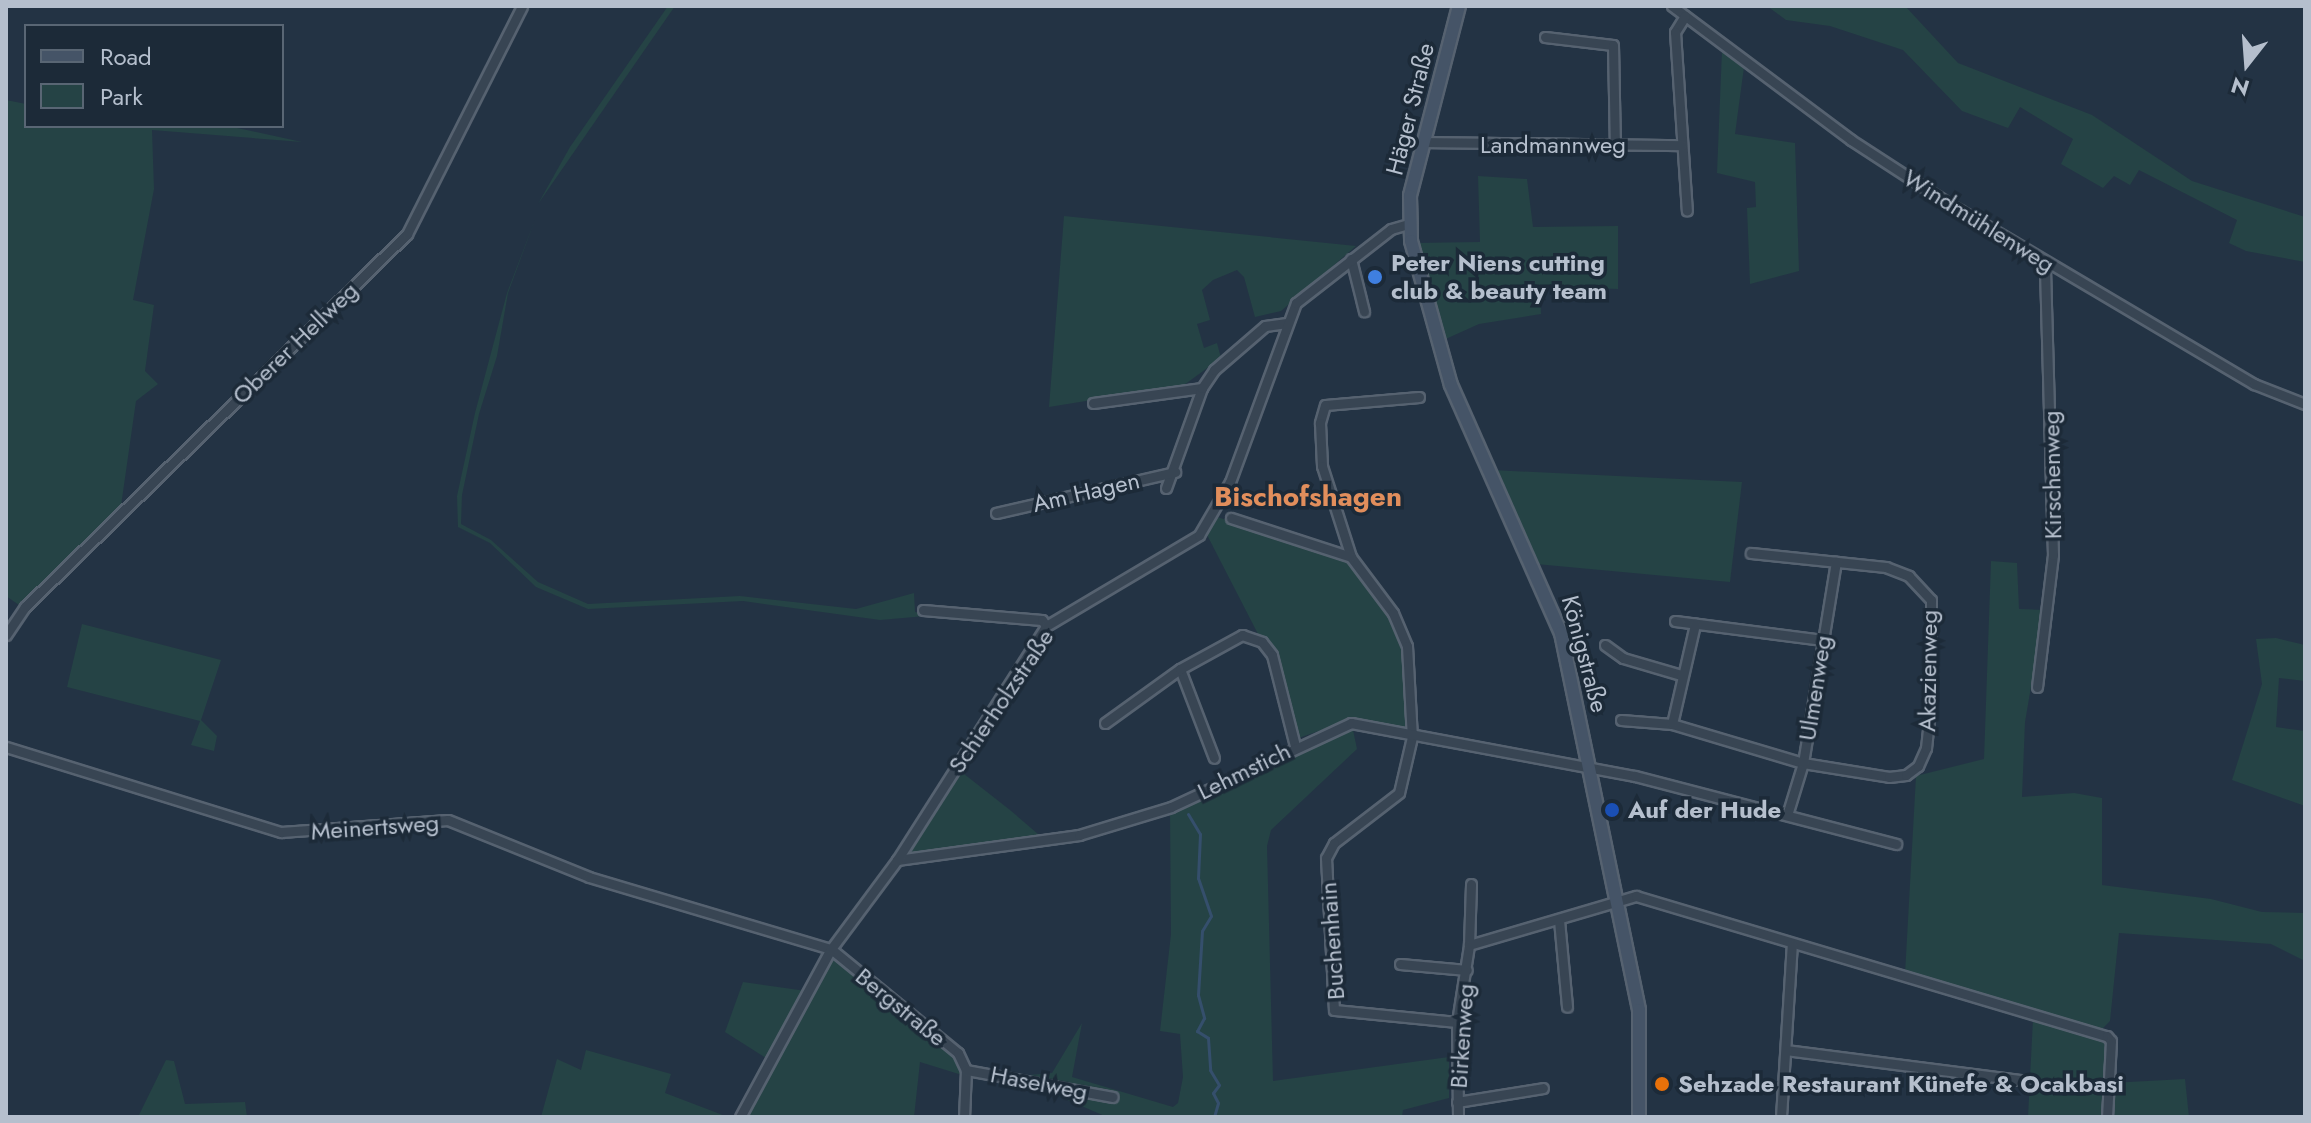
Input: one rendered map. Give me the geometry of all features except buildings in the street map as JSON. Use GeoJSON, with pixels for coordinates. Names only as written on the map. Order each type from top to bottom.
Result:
{"type":"FeatureCollection","features":[{"type":"Feature","properties":{"kind":"main road","name":"Häger Straße"},"geometry":{"type":"LineString","coordinates":[[1408,224],[1424,142],[1459,6]]}},
{"type":"Feature","properties":{"kind":"main road","name":"Königstraße"},"geometry":{"type":"LineString","coordinates":[[1408,224],[1451,385],[1561,633],[1639,1010],[1639,1117]]}},
{"type":"Feature","properties":{"kind":"street","name":"Oberer Hellweg"},"geometry":{"type":"LineString","coordinates":[[6,635],[25,607],[407,234],[522,6]]}},
{"type":"Feature","properties":{"kind":"street","name":"Windmühlenweg"},"geometry":{"type":"LineString","coordinates":[[1672,6],[1851,140],[2045,262],[2254,384],[2305,404]]}},
{"type":"Feature","properties":{"kind":"street"},"geometry":{"type":"LineString","coordinates":[[1685,16],[1675,32],[1687,211]]}},
{"type":"Feature","properties":{"kind":"street"},"geometry":{"type":"LineString","coordinates":[[1545,37],[1613,45],[1615,145]]}},
{"type":"Feature","properties":{"kind":"street","name":"Landmannweg"},"geometry":{"type":"LineString","coordinates":[[1424,142],[1682,145]]}},
{"type":"Feature","properties":{"kind":"street","name":"Schierholzstraße"},"geometry":{"type":"LineString","coordinates":[[740,1117],[831,949],[897,860],[1046,626],[1199,535],[1212,519],[1296,303],[1391,229],[1408,224]]}},
{"type":"Feature","properties":{"kind":"street"},"geometry":{"type":"LineString","coordinates":[[1351,259],[1364,311]]}},
{"type":"Feature","properties":{"kind":"street","name":"Kirschenweg"},"geometry":{"type":"LineString","coordinates":[[2037,687],[2053,555],[2045,262]]}},
{"type":"Feature","properties":{"kind":"street","name":"Am Hagen"},"geometry":{"type":"LineString","coordinates":[[1166,488],[1175,472],[1202,388],[1214,370],[1265,326],[1287,323]]}},
{"type":"Feature","properties":{"kind":"street"},"geometry":{"type":"LineString","coordinates":[[1093,403],[1202,388]]}},
{"type":"Feature","properties":{"kind":"street"},"geometry":{"type":"LineString","coordinates":[[1412,737],[1407,646],[1393,613],[1351,557],[1322,466],[1320,423],[1325,405],[1419,397]]}},
{"type":"Feature","properties":{"kind":"street","name":"Am Hagen"},"geometry":{"type":"LineString","coordinates":[[996,513],[1175,472]]}},
{"type":"Feature","properties":{"kind":"street"},"geometry":{"type":"LineString","coordinates":[[1231,518],[1351,557]]}},
{"type":"Feature","properties":{"kind":"street","name":"Akazienweg"},"geometry":{"type":"LineString","coordinates":[[1621,720],[1672,724],[1803,763],[1898,776],[1918,766],[1926,748],[1931,600],[1901,572],[1751,553]]}},
{"type":"Feature","properties":{"kind":"street","name":"Ulmenweg"},"geometry":{"type":"LineString","coordinates":[[1788,812],[1803,763],[1836,562]]}},
{"type":"Feature","properties":{"kind":"street"},"geometry":{"type":"LineString","coordinates":[[923,610],[1042,620],[1046,626]]}},
{"type":"Feature","properties":{"kind":"street"},"geometry":{"type":"LineString","coordinates":[[1675,621],[1823,640]]}},
{"type":"Feature","properties":{"kind":"street"},"geometry":{"type":"LineString","coordinates":[[1672,724],[1695,624]]}},
{"type":"Feature","properties":{"kind":"street"},"geometry":{"type":"LineString","coordinates":[[1105,723],[1180,669],[1242,635],[1262,642],[1272,655],[1295,746]]}},
{"type":"Feature","properties":{"kind":"street"},"geometry":{"type":"LineString","coordinates":[[1605,645],[1623,658],[1681,675]]}},
{"type":"Feature","properties":{"kind":"street"},"geometry":{"type":"LineString","coordinates":[[1180,669],[1214,758]]}},
{"type":"Feature","properties":{"kind":"street","name":"Lehmstich"},"geometry":{"type":"LineString","coordinates":[[897,860],[1079,835],[1171,807],[1295,746],[1351,723],[1591,769],[1788,812],[1896,844]]}},
{"type":"Feature","properties":{"kind":"street","name":"Buchenhain"},"geometry":{"type":"LineString","coordinates":[[1412,737],[1399,793],[1334,843],[1326,858],[1334,1010],[1457,1022]]}},
{"type":"Feature","properties":{"kind":"street","name":"Meinertsweg"},"geometry":{"type":"LineString","coordinates":[[6,747],[281,832],[448,820],[589,877],[831,949]]}},
{"type":"Feature","properties":{"kind":"street","name":"Birkenweg"},"geometry":{"type":"LineString","coordinates":[[1458,1117],[1457,1022],[1467,970],[1471,884]]}},
{"type":"Feature","properties":{"kind":"street"},"geometry":{"type":"LineString","coordinates":[[1469,945],[1636,896],[2107,1036],[2111,1041],[2107,1117]]}},
{"type":"Feature","properties":{"kind":"street"},"geometry":{"type":"LineString","coordinates":[[1559,920],[1567,1007]]}},
{"type":"Feature","properties":{"kind":"street"},"geometry":{"type":"LineString","coordinates":[[1781,1117],[1792,944]]}},
{"type":"Feature","properties":{"kind":"street","name":"Bergstraße"},"geometry":{"type":"LineString","coordinates":[[831,949],[958,1053],[966,1070],[964,1117]]}},
{"type":"Feature","properties":{"kind":"street","name":"Birkenweg"},"geometry":{"type":"LineString","coordinates":[[1400,964],[1467,970]]}},
{"type":"Feature","properties":{"kind":"street"},"geometry":{"type":"LineString","coordinates":[[1786,1050],[2027,1081]]}},
{"type":"Feature","properties":{"kind":"street","name":"Haselweg"},"geometry":{"type":"LineString","coordinates":[[966,1070],[1113,1097]]}},
{"type":"Feature","properties":{"kind":"street","name":"Birkenweg"},"geometry":{"type":"LineString","coordinates":[[1457,1102],[1543,1088]]}},
{"type":"Feature","properties":{"kind":"green space"},"geometry":{"type":"Polygon","coordinates":[[[668,6],[675,6],[538,204],[570,147],[668,6]]]}},
{"type":"Feature","properties":{"kind":"green space"},"geometry":{"type":"Polygon","coordinates":[[[1767,6],[1906,7],[1958,63],[2092,115],[2192,181],[2305,217],[2305,262],[2246,251],[2229,243],[2237,220],[2139,170],[2130,185],[2114,176],[2103,188],[2061,164],[2073,139],[2020,107],[2008,128],[1962,111],[1903,50],[1830,26],[1786,20],[1767,6]]]}},
{"type":"Feature","properties":{"kind":"green space"},"geometry":{"type":"Polygon","coordinates":[[[1722,50],[1744,67],[1735,134],[1795,143],[1799,271],[1750,284],[1747,208],[1756,207],[1755,182],[1717,173],[1722,50]]]}},
{"type":"Feature","properties":{"kind":"green space"},"geometry":{"type":"Polygon","coordinates":[[[6,100],[24,104],[24,128],[237,128],[302,142],[152,130],[154,189],[133,300],[154,305],[145,371],[158,384],[136,401],[121,506],[22,607],[6,596],[6,100]]]}},
{"type":"Feature","properties":{"kind":"green space"},"geometry":{"type":"Polygon","coordinates":[[[1478,176],[1527,179],[1533,227],[1618,226],[1618,289],[1540,286],[1541,314],[1479,324],[1439,342],[1414,243],[1480,242],[1478,176]]]}},
{"type":"Feature","properties":{"kind":"green space"},"geometry":{"type":"Polygon","coordinates":[[[1064,216],[1356,246],[1281,311],[1255,317],[1244,277],[1237,270],[1213,280],[1202,290],[1210,320],[1197,324],[1204,348],[1217,343],[1221,358],[1184,385],[1049,407],[1064,216]]]}},
{"type":"Feature","properties":{"kind":"green space"},"geometry":{"type":"Polygon","coordinates":[[[536,217],[508,293],[497,356],[479,414],[462,495],[461,524],[491,540],[538,582],[588,604],[740,596],[856,609],[914,593],[915,612],[937,615],[880,620],[743,601],[588,609],[536,587],[490,543],[458,527],[457,496],[475,413],[507,293],[536,217]]]}},
{"type":"Feature","properties":{"kind":"green space"},"geometry":{"type":"Polygon","coordinates":[[[1492,470],[1742,482],[1730,582],[1536,564],[1492,470]]]}},
{"type":"Feature","properties":{"kind":"green space"},"geometry":{"type":"Polygon","coordinates":[[[1217,517],[1350,559],[1391,615],[1403,641],[1409,730],[1350,720],[1296,739],[1274,654],[1258,634],[1205,531],[1217,517]]]}},
{"type":"Feature","properties":{"kind":"green space"},"geometry":{"type":"Polygon","coordinates":[[[1991,561],[2017,563],[2019,609],[2044,610],[2025,722],[2022,797],[2074,793],[2102,798],[2102,885],[2211,899],[2262,912],[2305,913],[2305,961],[2271,944],[2119,933],[2110,1021],[2100,1031],[1905,974],[1916,776],[1984,759],[1991,561]]]}},
{"type":"Feature","properties":{"kind":"green space"},"geometry":{"type":"Polygon","coordinates":[[[82,624],[221,660],[201,720],[217,736],[214,751],[191,745],[200,721],[67,687],[82,624]]]}},
{"type":"Feature","properties":{"kind":"green space"},"geometry":{"type":"Polygon","coordinates":[[[2276,638],[2305,645],[2305,681],[2279,678],[2276,727],[2305,731],[2305,806],[2232,780],[2262,684],[2256,639],[2276,638]]]}},
{"type":"Feature","properties":{"kind":"green space"},"geometry":{"type":"Polygon","coordinates":[[[1353,730],[1357,749],[1271,830],[1267,846],[1273,1081],[1449,1057],[1449,1098],[1403,1110],[1402,1117],[1107,1117],[1028,1083],[1029,1075],[1052,1073],[1082,1023],[1072,1077],[1173,1107],[1178,1103],[1183,1077],[1180,1034],[1160,1031],[1171,934],[1170,812],[1298,749],[1353,730]]]}},
{"type":"Feature","properties":{"kind":"green space"},"geometry":{"type":"Polygon","coordinates":[[[959,770],[1045,840],[911,857],[909,849],[959,770]]]}},
{"type":"Feature","properties":{"kind":"green space"},"geometry":{"type":"Polygon","coordinates":[[[833,960],[955,1055],[962,1075],[920,1062],[914,1117],[747,1117],[833,960]]]}},
{"type":"Feature","properties":{"kind":"green space"},"geometry":{"type":"Polygon","coordinates":[[[743,982],[806,991],[769,1060],[725,1032],[743,982]]]}},
{"type":"Feature","properties":{"kind":"green space"},"geometry":{"type":"Polygon","coordinates":[[[2033,1019],[2101,1038],[2106,1045],[2104,1117],[2028,1117],[2033,1019]]]}},
{"type":"Feature","properties":{"kind":"green space"},"geometry":{"type":"Polygon","coordinates":[[[586,1050],[671,1074],[665,1093],[728,1117],[541,1117],[557,1059],[581,1070],[586,1050]]]}},
{"type":"Feature","properties":{"kind":"green space"},"geometry":{"type":"Polygon","coordinates":[[[166,1060],[174,1061],[185,1104],[245,1102],[247,1117],[138,1117],[166,1060]]]}},
{"type":"Feature","properties":{"kind":"green space"},"geometry":{"type":"Polygon","coordinates":[[[2185,1079],[2189,1117],[2111,1117],[2110,1083],[2185,1079]]]}},
{"type":"Feature","properties":{"kind":"waterway"},"geometry":{"type":"LineString","coordinates":[[1188,814],[1200,834],[1198,878],[1211,916],[1202,931],[1198,995],[1204,1018],[1197,1031],[1208,1038],[1210,1070],[1219,1085],[1213,1093],[1218,1103],[1214,1117]]}},
{"type":"Feature","properties":{"kind":"place","name":"Peter Niens cutting club & beauty team"},"geometry":{"type":"Point","coordinates":[1375,277]}},
{"type":"Feature","properties":{"kind":"place","name":"Auf der Hude"},"geometry":{"type":"Point","coordinates":[1612,810]}},
{"type":"Feature","properties":{"kind":"place","name":"Sehzade Restaurant Künefe & Ocakbasi"},"geometry":{"type":"Point","coordinates":[1662,1084]}},
{"type":"Feature","properties":{"kind":"district","name":"Bischofshagen"},"geometry":{"type":"Point","coordinates":[1308,497]}}]}
